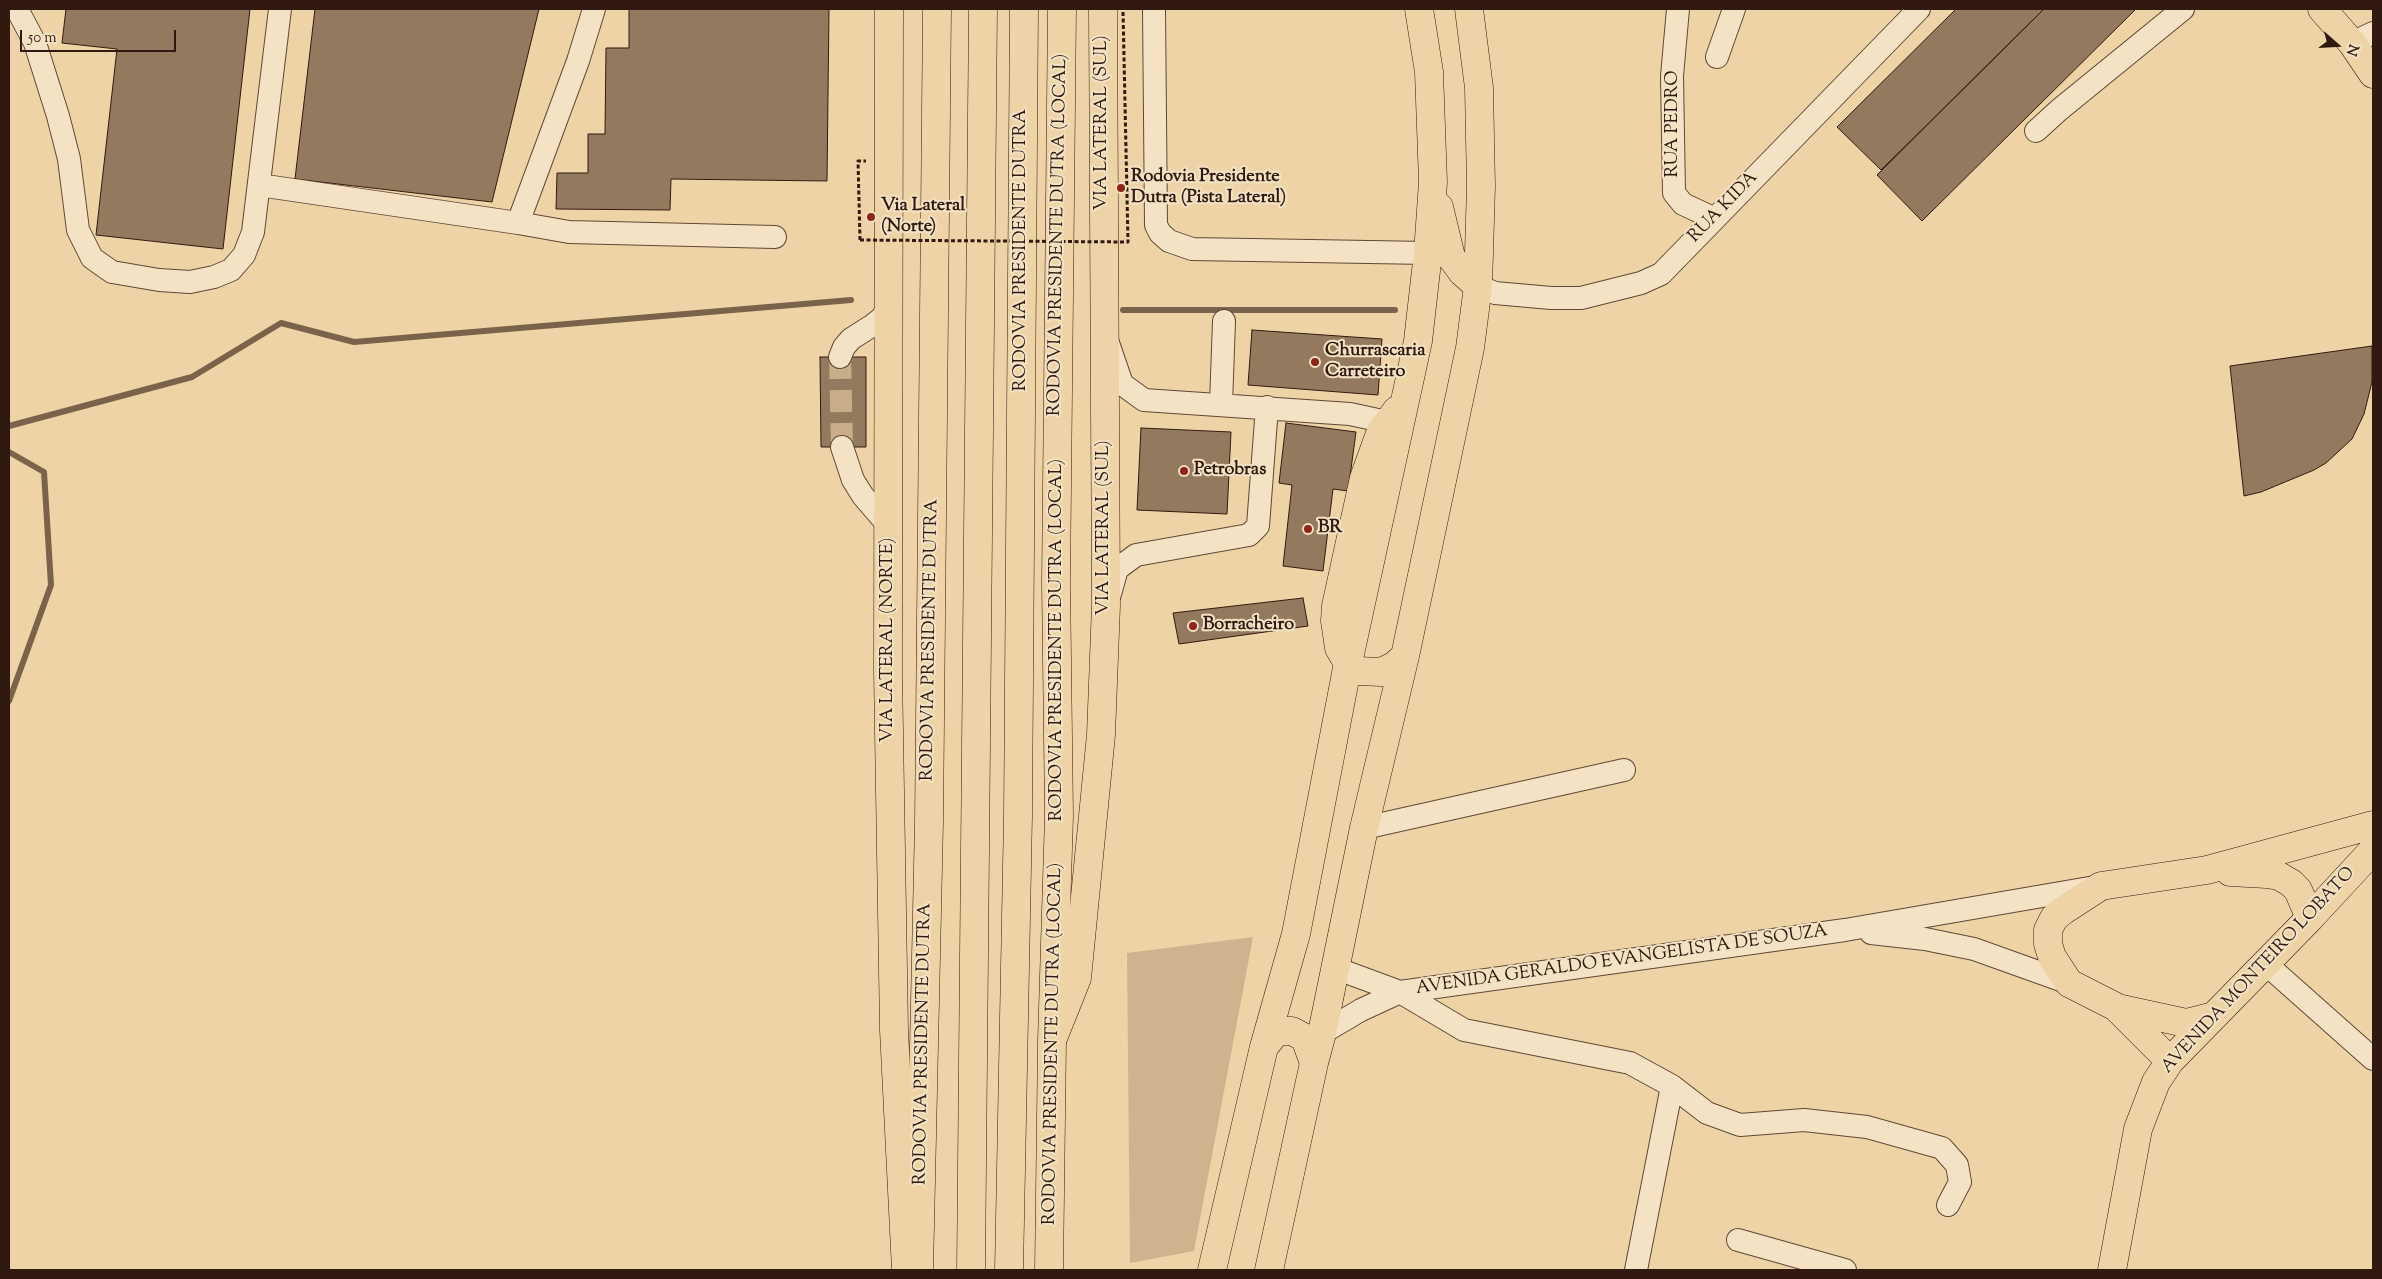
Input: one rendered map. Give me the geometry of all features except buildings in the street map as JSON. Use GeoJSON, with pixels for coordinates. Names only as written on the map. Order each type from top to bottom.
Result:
{"type":"FeatureCollection","features":[{"type":"Feature","properties":{"kind":"main road","name":"VIA LATERAL (NORTE)"},"geometry":{"type":"LineString","coordinates":[[889,9],[888,672],[894,1030],[906,1270]]}},
{"type":"Feature","properties":{"kind":"main road","name":"RODOVIA PRESIDENTE DUTRA"},"geometry":{"type":"LineString","coordinates":[[919,1270],[929,822],[937,9]]}},
{"type":"Feature","properties":{"kind":"main road"},"geometry":{"type":"LineString","coordinates":[[971,1270],[982,9]]}},
{"type":"Feature","properties":{"kind":"main road","name":"RODOVIA PRESIDENTE DUTRA"},"geometry":{"type":"LineString","coordinates":[[1009,1270],[1018,806],[1024,9]]}},
{"type":"Feature","properties":{"kind":"main road","name":"RODOVIA PRESIDENTE DUTRA (LOCAL)"},"geometry":{"type":"LineString","coordinates":[[1049,1270],[1052,1042],[1059,816],[1056,582],[1062,9]]}},
{"type":"Feature","properties":{"kind":"main road"},"geometry":{"type":"LineString","coordinates":[[1212,1270],[1264,1047],[1296,934],[1348,664],[1418,341],[1428,253],[1432,182],[1429,72],[1419,9]]}},
{"type":"Feature","properties":{"kind":"main road"},"geometry":{"type":"LineString","coordinates":[[1269,1270],[1322,1033],[1364,828],[1405,656],[1470,348],[1478,286],[1481,186],[1479,88],[1469,9]]}},
{"type":"Feature","properties":{"kind":"main road"},"geometry":{"type":"LineString","coordinates":[[2322,9],[2363,38],[2373,74]]}},
{"type":"Feature","properties":{"kind":"main road","name":"VIA LATERAL (SUL)"},"geometry":{"type":"LineString","coordinates":[[1052,1042],[1077,978],[1101,735],[1106,605],[1103,329],[1113,10]]}},
{"type":"Feature","properties":{"kind":"main road"},"geometry":{"type":"LineString","coordinates":[[1432,182],[1451,257],[1462,272],[1478,286]]}},
{"type":"Feature","properties":{"kind":"main road"},"geometry":{"type":"LineString","coordinates":[[1405,656],[1394,666],[1382,672],[1358,670],[1348,664],[1336,635],[1336,606],[1364,478],[1376,444],[1387,422],[1406,400]]}},
{"type":"Feature","properties":{"kind":"main road","name":"AVENIDA GERALDO EVANGELISTA DE SOUZA"},"geometry":{"type":"LineString","coordinates":[[2170,1061],[2116,1007],[2069,983],[2052,957],[2048,944],[2048,930],[2054,918],[2101,886],[2206,870],[2373,825]]}},
{"type":"Feature","properties":{"kind":"main road","name":"AVENIDA MONTEIRO LOBATO"},"geometry":{"type":"LineString","coordinates":[[2112,1270],[2138,1129],[2156,1082],[2170,1061],[2266,964],[2373,850]]}},
{"type":"Feature","properties":{"kind":"main road"},"geometry":{"type":"LineString","coordinates":[[2206,870],[2279,876],[2298,890],[2310,918]]}},
{"type":"Feature","properties":{"kind":"main road"},"geometry":{"type":"LineString","coordinates":[[2116,1007],[2171,1022],[2186,1023],[2214,1016]]}},
{"type":"Feature","properties":{"kind":"main road"},"geometry":{"type":"LineString","coordinates":[[1264,1047],[1277,1031],[1292,1030],[1304,1038],[1314,1063]]}},
{"type":"Feature","properties":{"kind":"street"},"geometry":{"type":"LineString","coordinates":[[17,9],[34,43],[58,116],[69,159],[78,230],[92,258],[112,272],[190,282],[214,277],[230,270],[244,255],[253,232],[280,9]]}},
{"type":"Feature","properties":{"kind":"street"},"geometry":{"type":"LineString","coordinates":[[518,223],[578,61],[594,9]]}},
{"type":"Feature","properties":{"kind":"street"},"geometry":{"type":"LineString","coordinates":[[1154,9],[1156,225],[1160,233],[1169,241],[1192,249],[1428,253]]}},
{"type":"Feature","properties":{"kind":"street","name":"RUA PEDRO"},"geometry":{"type":"LineString","coordinates":[[1678,9],[1672,76],[1674,194],[1684,204],[1713,218]]}},
{"type":"Feature","properties":{"kind":"street"},"geometry":{"type":"LineString","coordinates":[[1718,58],[1734,9]]}},
{"type":"Feature","properties":{"kind":"street","name":"RUA KIDA"},"geometry":{"type":"LineString","coordinates":[[1478,286],[1495,293],[1551,298],[1581,298],[1641,283],[1661,274],[1713,218],[1919,9]]}},
{"type":"Feature","properties":{"kind":"street"},"geometry":{"type":"LineString","coordinates":[[2036,131],[2183,9]]}},
{"type":"Feature","properties":{"kind":"street"},"geometry":{"type":"LineString","coordinates":[[259,185],[569,232],[775,237]]}},
{"type":"Feature","properties":{"kind":"street"},"geometry":{"type":"LineString","coordinates":[[840,357],[844,347],[877,322],[888,308]]}},
{"type":"Feature","properties":{"kind":"street"},"geometry":{"type":"LineString","coordinates":[[1221,404],[1224,321]]}},
{"type":"Feature","properties":{"kind":"street"},"geometry":{"type":"LineString","coordinates":[[1103,329],[1122,384],[1144,400],[1350,414],[1387,422]]}},
{"type":"Feature","properties":{"kind":"street"},"geometry":{"type":"LineString","coordinates":[[1106,605],[1117,569],[1136,555],[1249,535],[1258,526],[1267,407]]}},
{"type":"Feature","properties":{"kind":"street"},"geometry":{"type":"LineString","coordinates":[[842,447],[853,480],[863,496],[888,525]]}},
{"type":"Feature","properties":{"kind":"street"},"geometry":{"type":"LineString","coordinates":[[1364,828],[1624,770]]}},
{"type":"Feature","properties":{"kind":"street","name":"AVENIDA GERALDO EVANGELISTA DE SOUZA"},"geometry":{"type":"LineString","coordinates":[[1322,1033],[1361,1010],[1400,992],[1845,930],[2101,886]]}},
{"type":"Feature","properties":{"kind":"street","name":"AVENIDA GERALDO EVANGELISTA DE SOUZA"},"geometry":{"type":"LineString","coordinates":[[1845,930],[1925,939],[1974,949],[2069,983]]}},
{"type":"Feature","properties":{"kind":"street"},"geometry":{"type":"LineString","coordinates":[[2266,964],[2373,1059]]}},
{"type":"Feature","properties":{"kind":"street","name":"AVENIDA GERALDO EVANGELISTA DE SOUZA"},"geometry":{"type":"LineString","coordinates":[[1335,968],[1400,992]]}},
{"type":"Feature","properties":{"kind":"street"},"geometry":{"type":"LineString","coordinates":[[1400,992],[1464,1030],[1630,1063],[1672,1086],[1707,1113],[1740,1125],[1804,1120],[1867,1127],[1942,1148],[1957,1165],[1960,1182],[1948,1205]]}},
{"type":"Feature","properties":{"kind":"street"},"geometry":{"type":"LineString","coordinates":[[1636,1270],[1672,1086]]}},
{"type":"Feature","properties":{"kind":"street"},"geometry":{"type":"LineString","coordinates":[[1738,1240],[1845,1270]]}},
{"type":"Feature","properties":{"kind":"path"},"geometry":{"type":"LineString","coordinates":[[860,240],[1128,242],[1113,10]]}},
{"type":"Feature","properties":{"kind":"shaded area"},"geometry":{"type":"Polygon","coordinates":[[[1253,937],[1194,1251],[1130,1263],[1127,953],[1253,937]]]}},
{"type":"Feature","properties":{"kind":"waterway"},"geometry":{"type":"LineString","coordinates":[[9,426],[192,377],[281,323],[354,342],[851,300]]}},
{"type":"Feature","properties":{"kind":"waterway"},"geometry":{"type":"LineString","coordinates":[[1123,310],[1395,310]]}},
{"type":"Feature","properties":{"kind":"waterway"},"geometry":{"type":"LineString","coordinates":[[9,452],[44,472],[51,585],[9,701]]}},
{"type":"Feature","properties":{"kind":"tunnel"},"geometry":{"type":"LineString","coordinates":[[840,357],[842,447]]}},
{"type":"Feature","properties":{"kind":"place","name":"Rodovia Presidente Dutra (Pista Lateral)"},"geometry":{"type":"Point","coordinates":[1121,188]}},
{"type":"Feature","properties":{"kind":"place","name":"Via Lateral (Norte)"},"geometry":{"type":"Point","coordinates":[871,217]}},
{"type":"Feature","properties":{"kind":"place","name":"Churrascaria Carreteiro"},"geometry":{"type":"Point","coordinates":[1315,362]}},
{"type":"Feature","properties":{"kind":"place","name":"Petrobras"},"geometry":{"type":"Point","coordinates":[1184,471]}},
{"type":"Feature","properties":{"kind":"place","name":"BR"},"geometry":{"type":"Point","coordinates":[1308,529]}},
{"type":"Feature","properties":{"kind":"place","name":"Borracheiro"},"geometry":{"type":"Point","coordinates":[1193,626]}}]}
